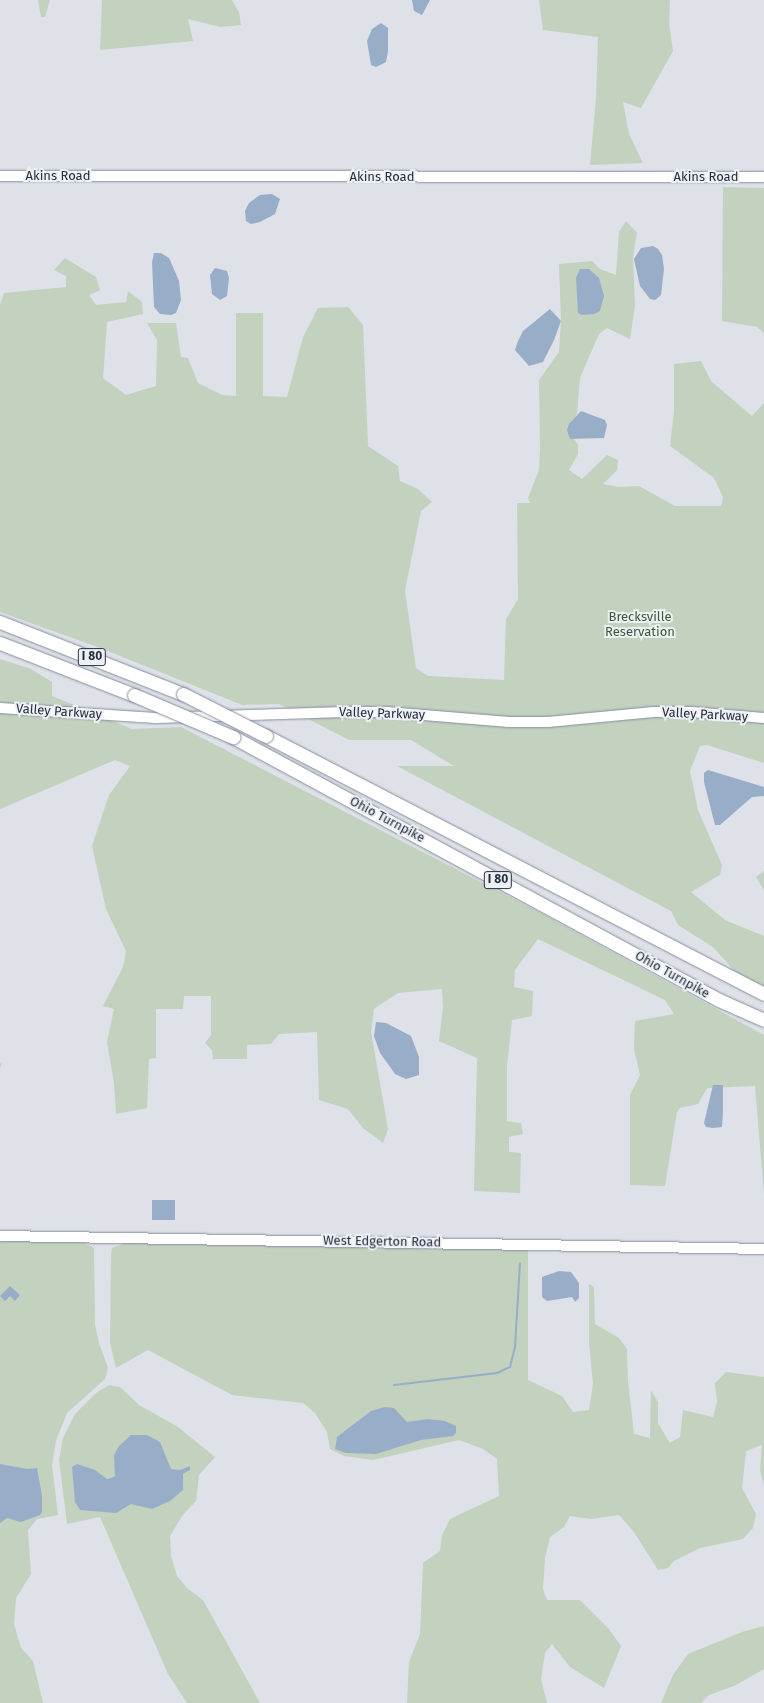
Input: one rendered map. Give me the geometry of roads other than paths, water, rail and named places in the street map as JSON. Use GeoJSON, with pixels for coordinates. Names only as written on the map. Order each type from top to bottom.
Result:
{"type":"FeatureCollection","features":[{"type":"Feature","properties":{"kind":"highway","name":"Ohio Turnpike"},"geometry":{"type":"LineString","coordinates":[[0,622],[183,694],[764,994]]}},
{"type":"Feature","properties":{"kind":"highway","name":"Ohio Turnpike"},"geometry":{"type":"LineString","coordinates":[[0,643],[134,695],[233,737],[719,1000],[764,1020]]}},
{"type":"Feature","properties":{"kind":"street","name":"Akins Road"},"geometry":{"type":"LineString","coordinates":[[0,176],[764,177]]}},
{"type":"Feature","properties":{"kind":"street","name":"Valley Parkway"},"geometry":{"type":"LineString","coordinates":[[0,708],[156,718],[352,712],[387,712],[509,722],[548,722],[654,712],[692,712],[764,718]]}},
{"type":"Feature","properties":{"kind":"street","name":"West Edgerton Road"},"geometry":{"type":"LineString","coordinates":[[0,1236],[764,1249]]}},
{"type":"Feature","properties":{"kind":"water"},"geometry":{"type":"Polygon","coordinates":[[[412,0],[430,0],[422,15],[414,11],[412,0]]]}},
{"type":"Feature","properties":{"kind":"water"},"geometry":{"type":"Polygon","coordinates":[[[381,23],[388,28],[388,51],[386,62],[376,67],[371,65],[367,41],[372,29],[381,23]]]}},
{"type":"Feature","properties":{"kind":"water"},"geometry":{"type":"Polygon","coordinates":[[[272,194],[280,199],[275,214],[260,222],[251,224],[246,221],[245,211],[249,203],[260,195],[272,194]]]}},
{"type":"Feature","properties":{"kind":"water"},"geometry":{"type":"Polygon","coordinates":[[[653,246],[658,249],[662,255],[664,269],[661,295],[655,300],[650,299],[640,286],[634,259],[641,248],[653,246]]]}},
{"type":"Feature","properties":{"kind":"water"},"geometry":{"type":"Polygon","coordinates":[[[154,253],[161,253],[169,258],[179,281],[181,300],[176,313],[171,315],[160,314],[154,307],[152,262],[154,253]]]}},
{"type":"Feature","properties":{"kind":"water"},"geometry":{"type":"Polygon","coordinates":[[[215,268],[227,271],[229,278],[227,296],[220,300],[212,294],[210,275],[215,268]]]}},
{"type":"Feature","properties":{"kind":"water"},"geometry":{"type":"Polygon","coordinates":[[[580,269],[589,269],[599,278],[604,296],[600,311],[594,314],[582,315],[578,313],[576,278],[580,269]]]}},
{"type":"Feature","properties":{"kind":"water"},"geometry":{"type":"Polygon","coordinates":[[[550,309],[561,321],[554,340],[543,362],[529,366],[515,350],[518,341],[523,331],[550,309]]]}},
{"type":"Feature","properties":{"kind":"water"},"geometry":{"type":"Polygon","coordinates":[[[581,411],[605,420],[607,425],[604,438],[570,439],[567,430],[569,424],[581,411]]]}},
{"type":"Feature","properties":{"kind":"water"},"geometry":{"type":"Polygon","coordinates":[[[708,770],[764,787],[764,796],[752,797],[720,825],[715,825],[704,782],[704,773],[708,770]]]}},
{"type":"Feature","properties":{"kind":"water"},"geometry":{"type":"Polygon","coordinates":[[[376,1022],[386,1023],[411,1036],[419,1057],[419,1075],[406,1079],[395,1074],[380,1053],[374,1036],[376,1022]]]}},
{"type":"Feature","properties":{"kind":"water"},"geometry":{"type":"Polygon","coordinates":[[[713,1085],[723,1085],[723,1111],[722,1127],[713,1128],[706,1127],[704,1123],[713,1085]]]}},
{"type":"Feature","properties":{"kind":"water"},"geometry":{"type":"Polygon","coordinates":[[[152,1200],[175,1200],[175,1220],[152,1220],[152,1200]]]}},
{"type":"Feature","properties":{"kind":"water"},"geometry":{"type":"Polygon","coordinates":[[[559,1271],[571,1272],[579,1283],[579,1298],[575,1302],[572,1297],[547,1301],[542,1297],[542,1277],[559,1271]]]}},
{"type":"Feature","properties":{"kind":"water"},"geometry":{"type":"Polygon","coordinates":[[[10,1286],[20,1295],[15,1301],[10,1296],[5,1301],[0,1296],[10,1286]]]}},
{"type":"Feature","properties":{"kind":"water"},"geometry":{"type":"Polygon","coordinates":[[[385,1407],[394,1408],[407,1422],[428,1419],[445,1421],[456,1426],[456,1433],[453,1436],[421,1440],[376,1454],[346,1453],[335,1449],[337,1437],[371,1411],[385,1407]]]}},
{"type":"Feature","properties":{"kind":"water"},"geometry":{"type":"Polygon","coordinates":[[[131,1435],[147,1435],[160,1442],[171,1469],[180,1470],[190,1466],[190,1470],[183,1474],[183,1490],[170,1501],[152,1509],[131,1504],[116,1513],[80,1510],[75,1502],[72,1467],[77,1464],[95,1470],[107,1479],[115,1476],[114,1455],[119,1446],[131,1435]]]}},
{"type":"Feature","properties":{"kind":"water"},"geometry":{"type":"Polygon","coordinates":[[[0,1464],[27,1469],[37,1468],[42,1496],[42,1512],[40,1515],[21,1522],[7,1518],[0,1523],[0,1464]]]}},
{"type":"Feature","properties":{"kind":"waterway"},"geometry":{"type":"LineString","coordinates":[[394,1385],[497,1373],[510,1367],[515,1347],[520,1263]]}},
{"type":"Feature","properties":{"kind":"park label","name":"Brecksville Reservation"},"geometry":{"type":"Point","coordinates":[640,626]}}]}
